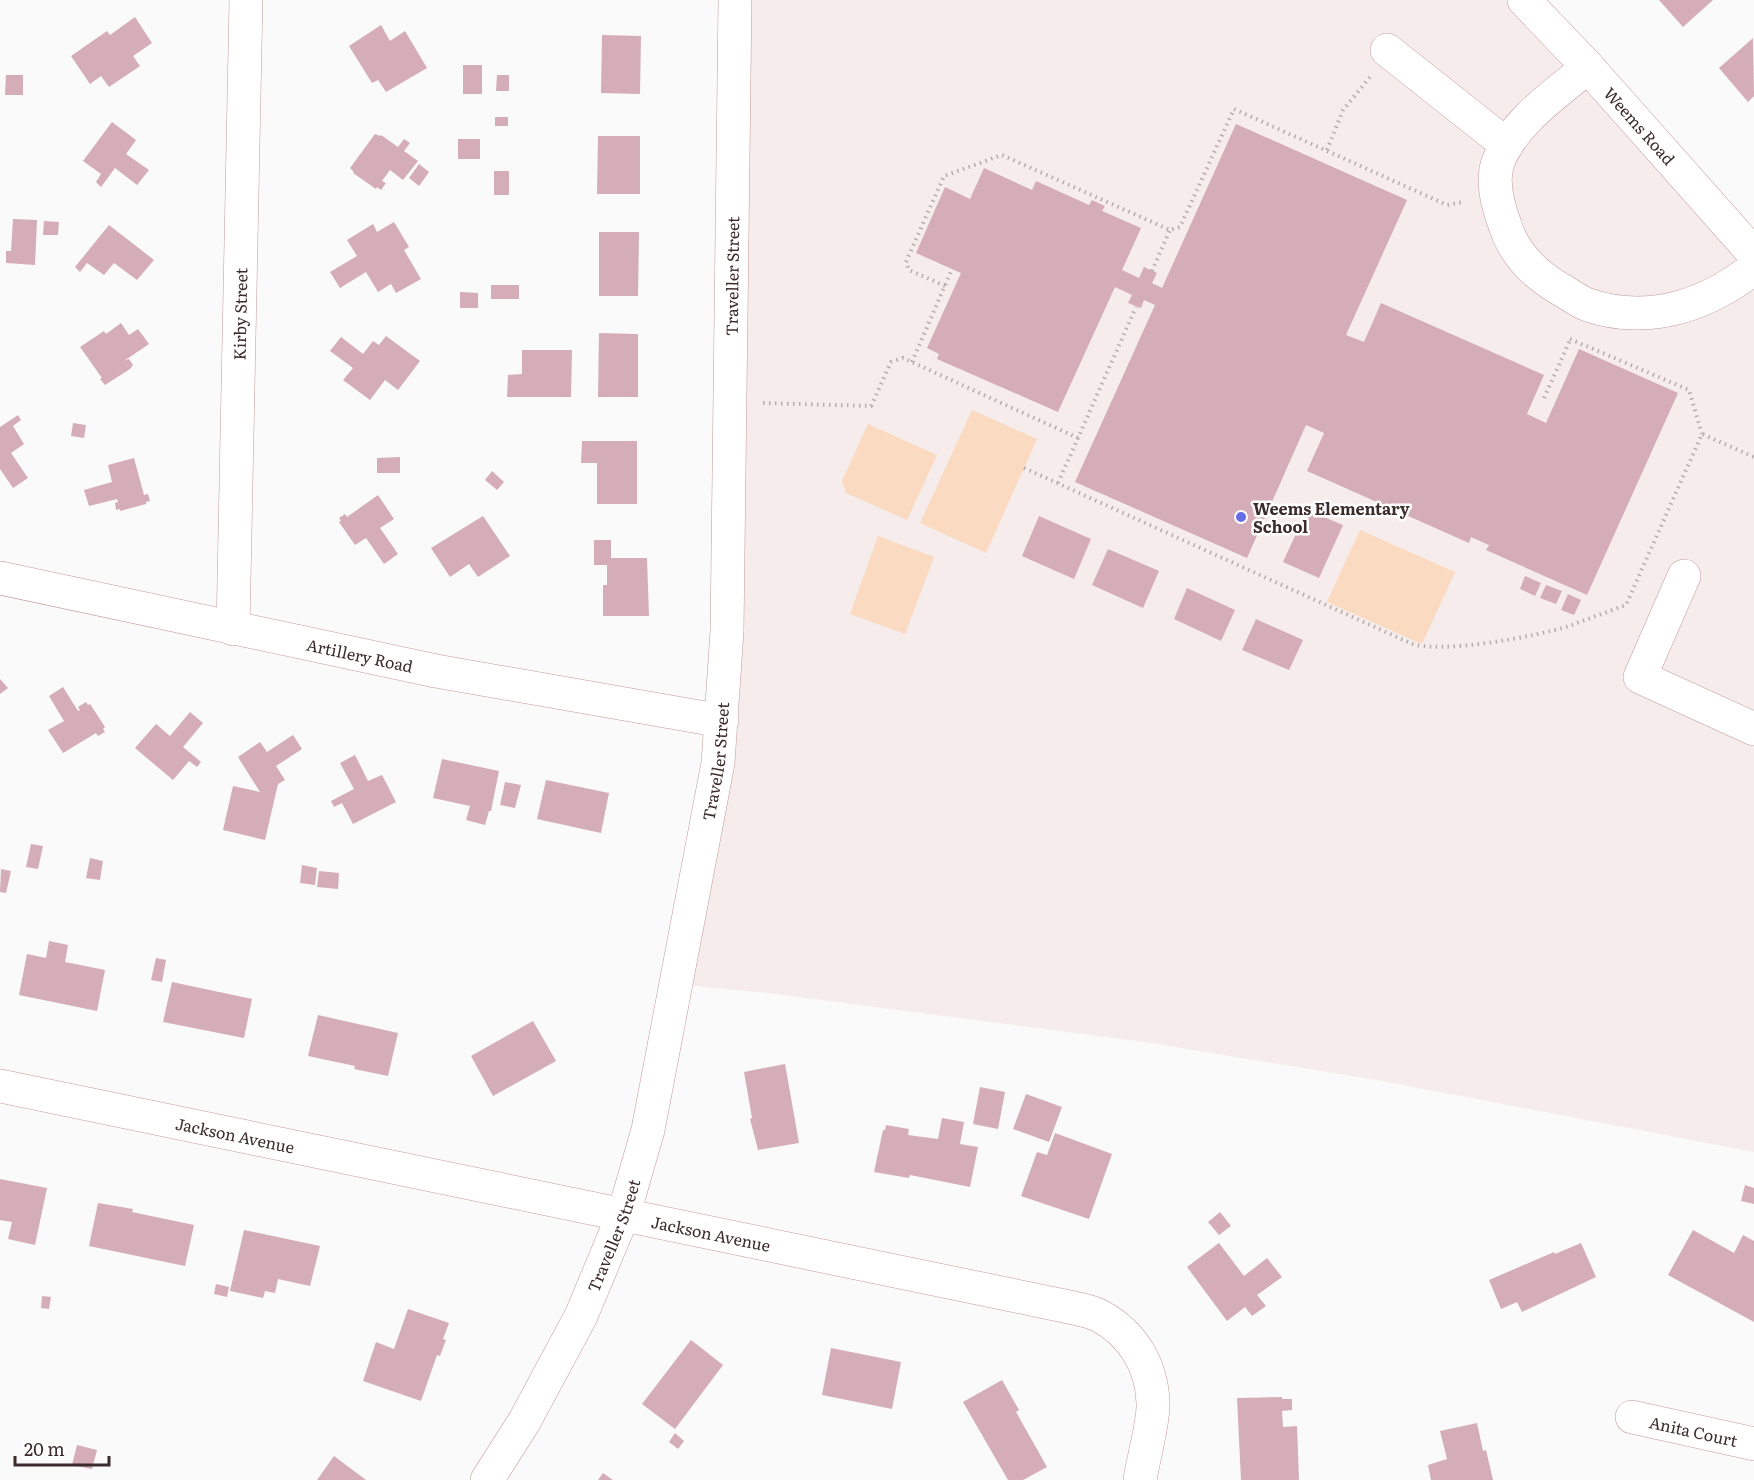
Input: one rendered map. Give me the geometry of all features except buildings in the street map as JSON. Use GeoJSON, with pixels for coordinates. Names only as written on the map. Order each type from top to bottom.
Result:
{"type":"FeatureCollection","features":[{"type":"Feature","properties":{"kind":"street","name":"Kirby Street"},"geometry":{"type":"LineString","coordinates":[[233,629],[246,0]]}},
{"type":"Feature","properties":{"kind":"street","name":"Traveller Street"},"geometry":{"type":"LineString","coordinates":[[487,1480],[524,1422],[581,1316],[624,1213],[648,1130],[718,763],[727,631],[735,0]]}},
{"type":"Feature","properties":{"kind":"street","name":"Weems Road"},"geometry":{"type":"LineString","coordinates":[[1524,0],[1588,67],[1754,254]]}},
{"type":"Feature","properties":{"kind":"street"},"geometry":{"type":"LineString","coordinates":[[1389,52],[1507,145]]}},
{"type":"Feature","properties":{"kind":"street"},"geometry":{"type":"LineString","coordinates":[[1588,67],[1534,112],[1507,145],[1497,164],[1495,184],[1497,196],[1509,236],[1519,255],[1537,274],[1586,304],[1630,314],[1660,312],[1697,303],[1731,286],[1754,268]]}},
{"type":"Feature","properties":{"kind":"street"},"geometry":{"type":"LineString","coordinates":[[1684,576],[1640,677],[1754,729]]}},
{"type":"Feature","properties":{"kind":"street","name":"Artillery Road"},"geometry":{"type":"LineString","coordinates":[[0,578],[436,671],[722,721]]}},
{"type":"Feature","properties":{"kind":"street","name":"Jackson Avenue"},"geometry":{"type":"LineString","coordinates":[[0,1086],[624,1213],[1099,1315],[1121,1330],[1138,1350],[1149,1373],[1153,1404],[1140,1480]]}},
{"type":"Feature","properties":{"kind":"street","name":"Anita Court"},"geometry":{"type":"LineString","coordinates":[[1632,1417],[1754,1444]]}},
{"type":"Feature","properties":{"kind":"path"},"geometry":{"type":"LineString","coordinates":[[1327,150],[1343,110],[1389,52]]}},
{"type":"Feature","properties":{"kind":"path"},"geometry":{"type":"LineString","coordinates":[[945,286],[909,270],[906,262],[944,176],[1002,155],[1170,230],[1180,227],[1234,109],[1448,205],[1497,196]]}},
{"type":"Feature","properties":{"kind":"path"},"geometry":{"type":"LineString","coordinates":[[1152,271],[1170,230]]}},
{"type":"Feature","properties":{"kind":"path"},"geometry":{"type":"LineString","coordinates":[[912,362],[952,269]]}},
{"type":"Feature","properties":{"kind":"path"},"geometry":{"type":"LineString","coordinates":[[1544,398],[1586,304]]}},
{"type":"Feature","properties":{"kind":"path"},"geometry":{"type":"LineString","coordinates":[[1058,483],[1136,306]]}},
{"type":"Feature","properties":{"kind":"path"},"geometry":{"type":"LineString","coordinates":[[1024,468],[1423,647],[1445,648],[1503,640],[1567,626],[1626,604],[1702,434],[1689,390],[1570,339]]}},
{"type":"Feature","properties":{"kind":"path"},"geometry":{"type":"LineString","coordinates":[[765,403],[871,406],[891,362],[903,358],[1078,438]]}},
{"type":"Feature","properties":{"kind":"path"},"geometry":{"type":"LineString","coordinates":[[1702,434],[1754,457]]}},
{"type":"Feature","properties":{"kind":"shaded area","name":"Weems Elementary School"},"geometry":{"type":"Polygon","coordinates":[[[735,0],[1524,0],[1754,254],[1754,1152],[1382,1081],[1145,1042],[767,993],[676,984],[718,763],[735,0]]]}},
{"type":"Feature","properties":{"kind":"shaded area"},"geometry":{"type":"Polygon","coordinates":[[[972,410],[1037,439],[986,553],[920,523],[972,410]]]}},
{"type":"Feature","properties":{"kind":"shaded area"},"geometry":{"type":"Polygon","coordinates":[[[868,424],[937,455],[907,520],[846,493],[842,481],[868,424]]]}},
{"type":"Feature","properties":{"kind":"shaded area"},"geometry":{"type":"Polygon","coordinates":[[[1360,530],[1455,572],[1422,644],[1327,602],[1360,530]]]}},
{"type":"Feature","properties":{"kind":"shaded area"},"geometry":{"type":"Polygon","coordinates":[[[878,536],[934,557],[905,634],[850,614],[878,536]]]}},
{"type":"Feature","properties":{"kind":"place","name":"Weems Elementary School"},"geometry":{"type":"Point","coordinates":[1241,517]}}]}
